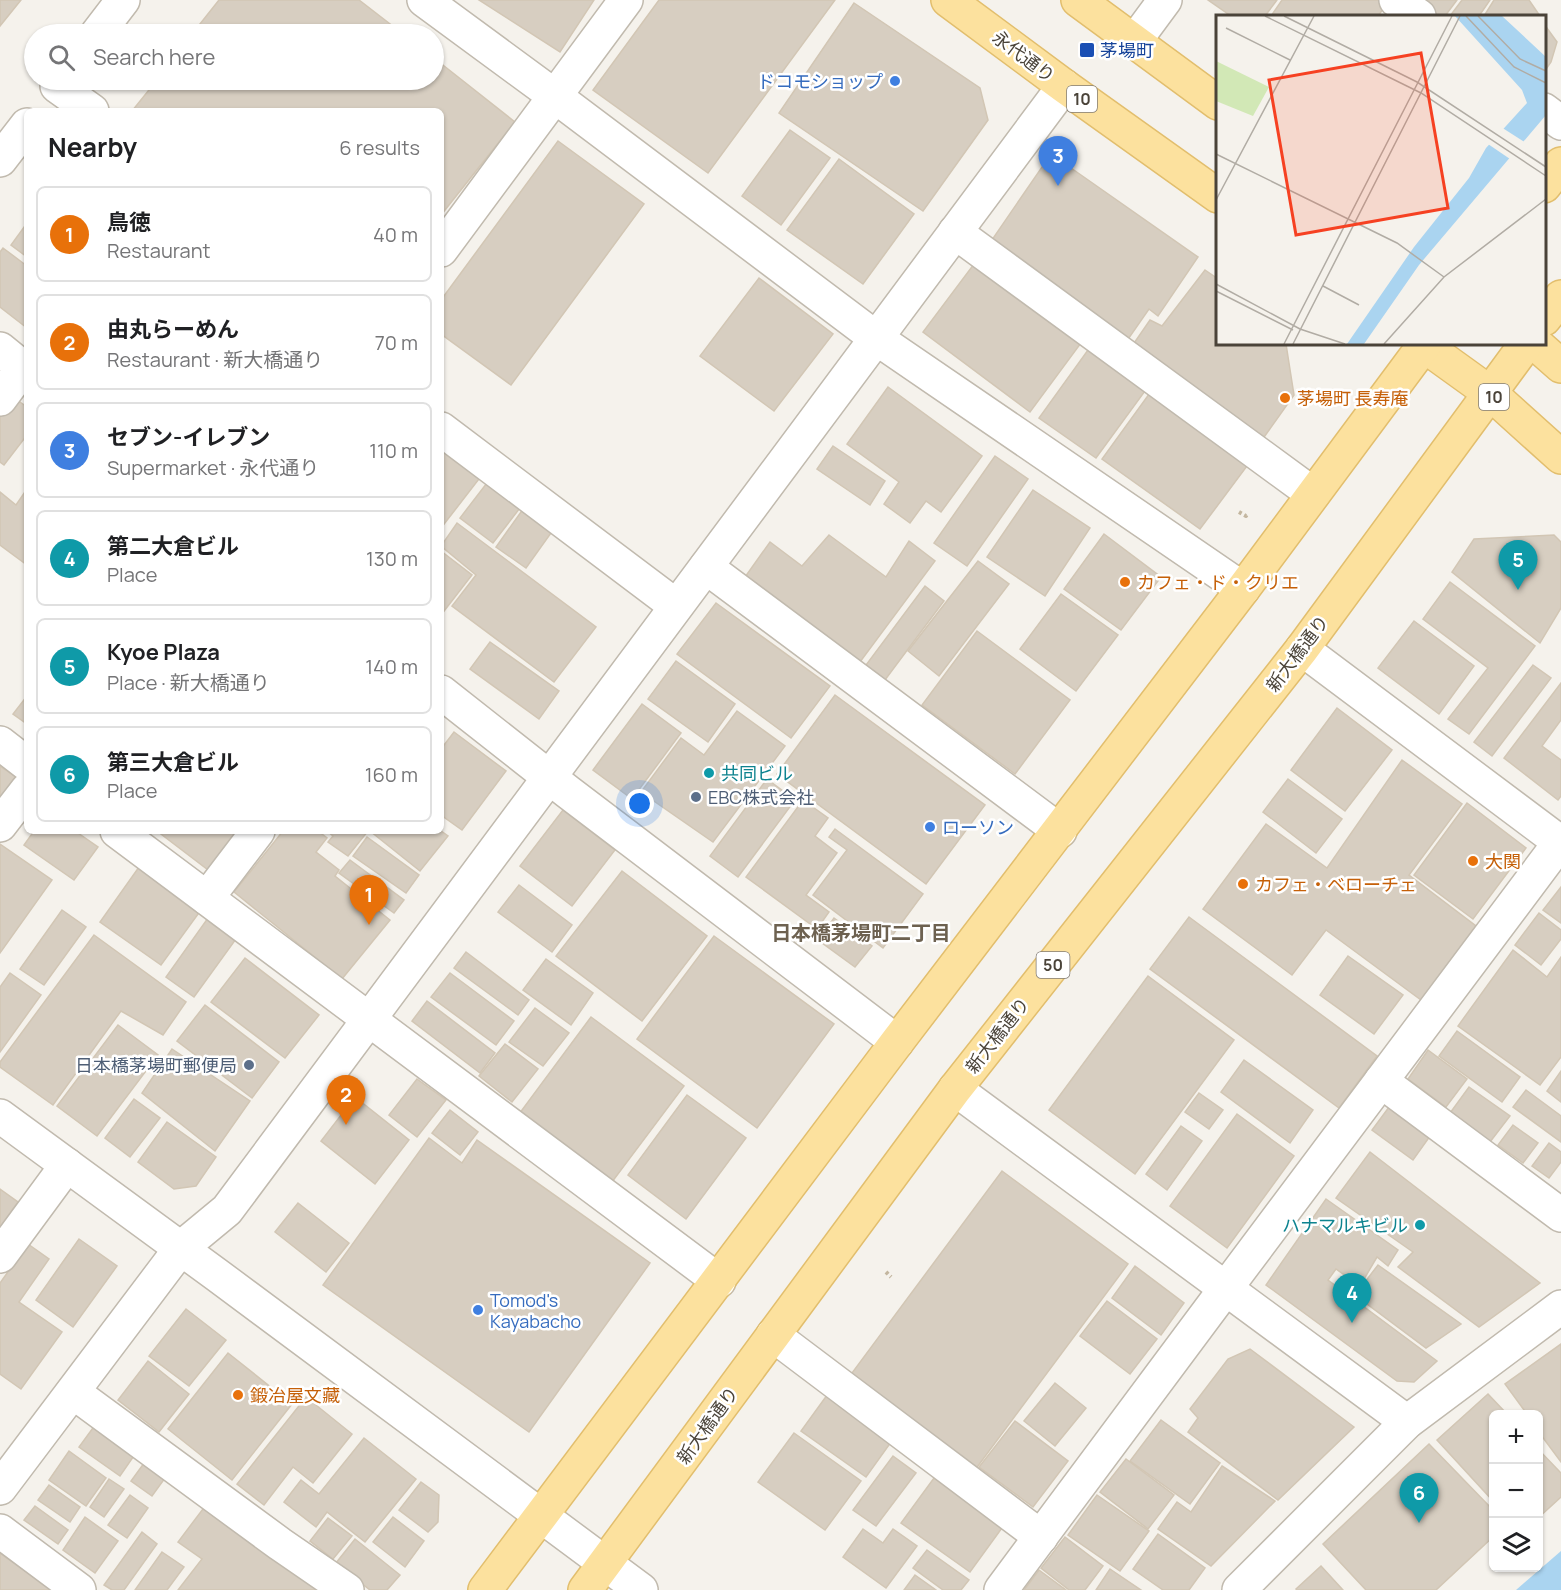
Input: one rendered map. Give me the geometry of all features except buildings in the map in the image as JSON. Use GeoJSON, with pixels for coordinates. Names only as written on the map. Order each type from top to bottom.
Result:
{"type":"FeatureCollection","features":[{"type":"Feature","properties":{"kind":"main road","name":"永代通り"},"geometry":{"type":"LineString","coordinates":[[948,0],[1216,195]]}},
{"type":"Feature","properties":{"kind":"main road"},"geometry":{"type":"LineString","coordinates":[[1078,0],[1216,102]]}},
{"type":"Feature","properties":{"kind":"main road"},"geometry":{"type":"LineString","coordinates":[[1546,185],[1561,164]]}},
{"type":"Feature","properties":{"kind":"main road"},"geometry":{"type":"LineString","coordinates":[[1546,318],[1561,297]]}},
{"type":"Feature","properties":{"kind":"main road"},"geometry":{"type":"LineString","coordinates":[[485,1590],[897,1042],[1243,589],[1423,345]]}},
{"type":"Feature","properties":{"kind":"main road","name":"10"},"geometry":{"type":"LineString","coordinates":[[1425,345],[1490,393],[1561,457]]}},
{"type":"Feature","properties":{"kind":"main road","name":"新大橋通り"},"geometry":{"type":"LineString","coordinates":[[585,1590],[955,1089],[1302,649],[1525,345]]}},
{"type":"Feature","properties":{"kind":"main road"},"geometry":{"type":"LineString","coordinates":[[1537,345],[1561,366]]}},
{"type":"Feature","properties":{"kind":"street"},"geometry":{"type":"LineString","coordinates":[[105,24],[123,0]]}},
{"type":"Feature","properties":{"kind":"street"},"geometry":{"type":"LineString","coordinates":[[424,0],[556,96],[876,338],[1243,589]]}},
{"type":"Feature","properties":{"kind":"street"},"geometry":{"type":"LineString","coordinates":[[444,246],[626,0]]}},
{"type":"Feature","properties":{"kind":"street"},"geometry":{"type":"LineString","coordinates":[[1134,42],[1166,0]]}},
{"type":"Feature","properties":{"kind":"street"},"geometry":{"type":"LineString","coordinates":[[1396,0],[1418,15]]}},
{"type":"Feature","properties":{"kind":"street"},"geometry":{"type":"LineString","coordinates":[[0,1488],[181,1248],[226,1210],[1064,86]]}},
{"type":"Feature","properties":{"kind":"street"},"geometry":{"type":"LineString","coordinates":[[52,92],[86,108]]}},
{"type":"Feature","properties":{"kind":"street"},"geometry":{"type":"LineString","coordinates":[[1546,111],[1561,123]]}},
{"type":"Feature","properties":{"kind":"street"},"geometry":{"type":"LineString","coordinates":[[0,160],[24,129]]}},
{"type":"Feature","properties":{"kind":"street"},"geometry":{"type":"LineString","coordinates":[[955,232],[1313,494]]}},
{"type":"Feature","properties":{"kind":"street"},"geometry":{"type":"LineString","coordinates":[[0,399],[17,363]]}},
{"type":"Feature","properties":{"kind":"street"},"geometry":{"type":"LineString","coordinates":[[444,431],[676,606]]}},
{"type":"Feature","properties":{"kind":"street"},"geometry":{"type":"LineString","coordinates":[[706,567],[1060,831]]}},
{"type":"Feature","properties":{"kind":"street"},"geometry":{"type":"LineString","coordinates":[[1001,1590],[1561,842],[1302,649]]}},
{"type":"Feature","properties":{"kind":"street"},"geometry":{"type":"LineString","coordinates":[[444,694],[897,1042]]}},
{"type":"Feature","properties":{"kind":"street"},"geometry":{"type":"LineString","coordinates":[[0,743],[24,762]]}},
{"type":"Feature","properties":{"kind":"street"},"geometry":{"type":"LineString","coordinates":[[0,825],[24,794]]}},
{"type":"Feature","properties":{"kind":"street"},"geometry":{"type":"LineString","coordinates":[[127,834],[207,898],[718,1281]]}},
{"type":"Feature","properties":{"kind":"street"},"geometry":{"type":"LineString","coordinates":[[207,898],[256,834]]}},
{"type":"Feature","properties":{"kind":"street"},"geometry":{"type":"LineString","coordinates":[[1381,1081],[1561,1215]]}},
{"type":"Feature","properties":{"kind":"street"},"geometry":{"type":"LineString","coordinates":[[955,1089],[1407,1422]]}},
{"type":"Feature","properties":{"kind":"street"},"geometry":{"type":"LineString","coordinates":[[0,1116],[640,1590]]}},
{"type":"Feature","properties":{"kind":"street"},"geometry":{"type":"LineString","coordinates":[[0,1256],[67,1165]]}},
{"type":"Feature","properties":{"kind":"street"},"geometry":{"type":"LineString","coordinates":[[1239,1590],[1407,1422],[1561,1306]]}},
{"type":"Feature","properties":{"kind":"street"},"geometry":{"type":"LineString","coordinates":[[773,1335],[1041,1537]]}},
{"type":"Feature","properties":{"kind":"street"},"geometry":{"type":"LineString","coordinates":[[72,1392],[280,1544],[347,1590]]}},
{"type":"Feature","properties":{"kind":"street"},"geometry":{"type":"LineString","coordinates":[[0,1531],[79,1590]]}},
{"type":"Feature","properties":{"kind":"path"},"geometry":{"type":"LineString","coordinates":[[886,1272],[891,1277]]}},
{"type":"Feature","properties":{"kind":"water"},"geometry":{"type":"Polygon","coordinates":[[[1561,1551],[1561,1590],[1516,1590],[1537,1572],[1543,1572],[1543,1567],[1561,1551]]]}},
{"type":"Feature","properties":{"kind":"place","name":"茅場町"},"geometry":{"type":"Point","coordinates":[1087,50]}},
{"type":"Feature","properties":{"kind":"place","name":"ドコモショップ"},"geometry":{"type":"Point","coordinates":[895,81]}},
{"type":"Feature","properties":{"kind":"place","name":"セブン-イレブン"},"geometry":{"type":"Point","coordinates":[1058,186]}},
{"type":"Feature","properties":{"kind":"place","name":"茅場町 長寿庵"},"geometry":{"type":"Point","coordinates":[1285,398]}},
{"type":"Feature","properties":{"kind":"place","name":"カフェ・ド・クリエ"},"geometry":{"type":"Point","coordinates":[1125,582]}},
{"type":"Feature","properties":{"kind":"place","name":"Kyoe Plaza"},"geometry":{"type":"Point","coordinates":[1518,590]}},
{"type":"Feature","properties":{"kind":"place","name":"共同ビル"},"geometry":{"type":"Point","coordinates":[709,773]}},
{"type":"Feature","properties":{"kind":"place","name":"EBC株式会社"},"geometry":{"type":"Point","coordinates":[696,797]}},
{"type":"Feature","properties":{"kind":"place","name":"ローソン"},"geometry":{"type":"Point","coordinates":[930,827]}},
{"type":"Feature","properties":{"kind":"place","name":"大関"},"geometry":{"type":"Point","coordinates":[1473,861]}},
{"type":"Feature","properties":{"kind":"place","name":"カフェ・ベローチェ"},"geometry":{"type":"Point","coordinates":[1243,884]}},
{"type":"Feature","properties":{"kind":"place","name":"鳥徳"},"geometry":{"type":"Point","coordinates":[369,925]}},
{"type":"Feature","properties":{"kind":"place","name":"日本橋茅場町郵便局"},"geometry":{"type":"Point","coordinates":[249,1065]}},
{"type":"Feature","properties":{"kind":"place","name":"由丸らーめん"},"geometry":{"type":"Point","coordinates":[346,1125]}},
{"type":"Feature","properties":{"kind":"place","name":"ハナマルキビル"},"geometry":{"type":"Point","coordinates":[1420,1225]}},
{"type":"Feature","properties":{"kind":"place","name":"Tomod's Kayabacho"},"geometry":{"type":"Point","coordinates":[478,1310]}},
{"type":"Feature","properties":{"kind":"place","name":"第二大倉ビル"},"geometry":{"type":"Point","coordinates":[1352,1323]}},
{"type":"Feature","properties":{"kind":"place","name":"鍛冶屋文藏"},"geometry":{"type":"Point","coordinates":[238,1395]}},
{"type":"Feature","properties":{"kind":"place","name":"第三大倉ビル"},"geometry":{"type":"Point","coordinates":[1419,1523]}},
{"type":"Feature","properties":{"kind":"district","name":"日本橋茅場町二丁目"},"geometry":{"type":"Point","coordinates":[861,932]}}]}
